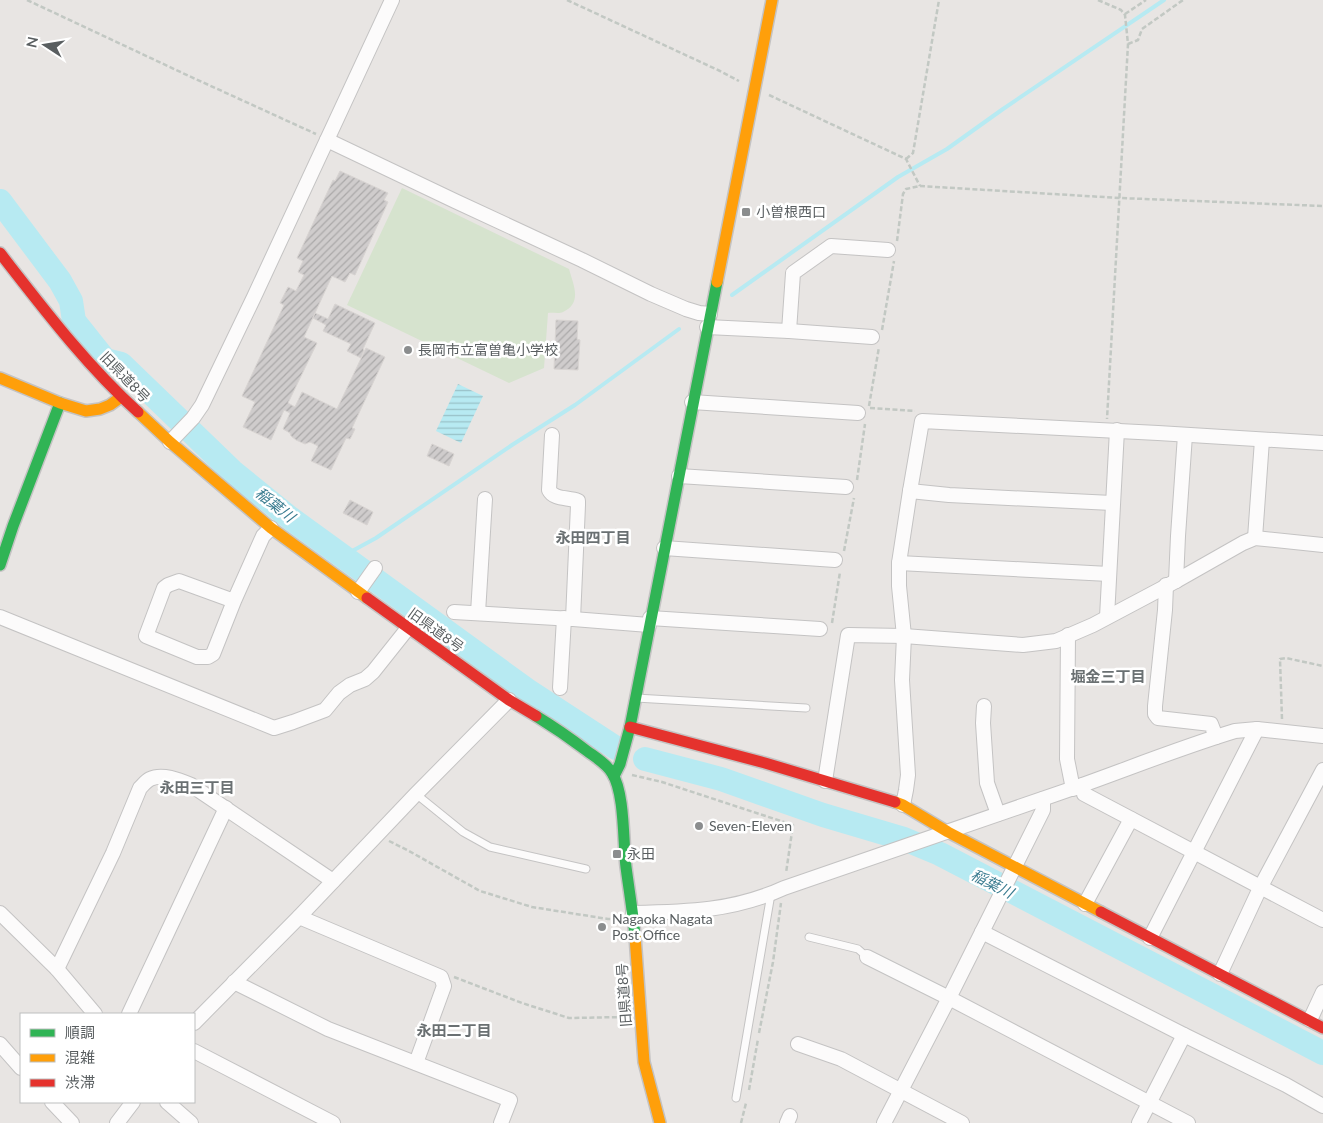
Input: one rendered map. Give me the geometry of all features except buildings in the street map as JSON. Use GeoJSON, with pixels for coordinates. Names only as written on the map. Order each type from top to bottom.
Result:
{"type":"FeatureCollection","features":[{"type":"Feature","properties":{"kind":"street"},"geometry":{"type":"LineString","coordinates":[[170,442],[202,406],[392,0]]}},
{"type":"Feature","properties":{"kind":"street"},"geometry":{"type":"LineString","coordinates":[[614,776],[620,764],[630,726],[772,0]]}},
{"type":"Feature","properties":{"kind":"street"},"geometry":{"type":"LineString","coordinates":[[327,140],[708,320],[876,342]]}},
{"type":"Feature","properties":{"kind":"street"},"geometry":{"type":"LineString","coordinates":[[789,331],[794,273],[831,246],[888,250]]}},
{"type":"Feature","properties":{"kind":"street","name":"旧県道8号"},"geometry":{"type":"LineString","coordinates":[[0,253],[61,330],[121,397],[222,487],[271,528],[360,589],[408,628],[509,700],[558,730],[598,759],[614,776],[620,796],[626,867],[633,916],[644,1062],[660,1123]]}},
{"type":"Feature","properties":{"kind":"street"},"geometry":{"type":"LineString","coordinates":[[0,378],[81,410],[90,411],[110,405],[121,397]]}},
{"type":"Feature","properties":{"kind":"street"},"geometry":{"type":"LineString","coordinates":[[692,402],[864,417]]}},
{"type":"Feature","properties":{"kind":"street"},"geometry":{"type":"LineString","coordinates":[[0,565],[60,403]]}},
{"type":"Feature","properties":{"kind":"street"},"geometry":{"type":"LineString","coordinates":[[903,806],[908,775],[902,680],[904,636],[899,586],[899,563],[922,421],[1323,443]]}},
{"type":"Feature","properties":{"kind":"street"},"geometry":{"type":"LineString","coordinates":[[1107,617],[1112,503],[1112,430]]}},
{"type":"Feature","properties":{"kind":"street"},"geometry":{"type":"LineString","coordinates":[[552,435],[549,490],[556,497],[578,501],[569,618],[560,688]]}},
{"type":"Feature","properties":{"kind":"street"},"geometry":{"type":"LineString","coordinates":[[1185,435],[1178,536],[1165,610],[1155,714],[1158,718],[1211,724],[1216,737]]}},
{"type":"Feature","properties":{"kind":"street"},"geometry":{"type":"LineString","coordinates":[[1255,538],[1262,440]]}},
{"type":"Feature","properties":{"kind":"street"},"geometry":{"type":"LineString","coordinates":[[679,476],[852,489]]}},
{"type":"Feature","properties":{"kind":"street"},"geometry":{"type":"LineString","coordinates":[[910,491],[949,495],[1112,503]]}},
{"type":"Feature","properties":{"kind":"street"},"geometry":{"type":"LineString","coordinates":[[478,613],[485,499]]}},
{"type":"Feature","properties":{"kind":"street"},"geometry":{"type":"LineString","coordinates":[[234,601],[179,581],[168,585],[164,588],[146,636],[197,657],[208,657],[213,654],[263,536],[271,528]]}},
{"type":"Feature","properties":{"kind":"street"},"geometry":{"type":"LineString","coordinates":[[825,781],[848,635],[904,636],[1023,645],[1056,641],[1093,625],[1255,538],[1323,545]]}},
{"type":"Feature","properties":{"kind":"street"},"geometry":{"type":"LineString","coordinates":[[664,548],[840,561]]}},
{"type":"Feature","properties":{"kind":"street"},"geometry":{"type":"LineString","coordinates":[[899,563],[1109,574]]}},
{"type":"Feature","properties":{"kind":"street"},"geometry":{"type":"LineString","coordinates":[[360,589],[375,568]]}},
{"type":"Feature","properties":{"kind":"street"},"geometry":{"type":"LineString","coordinates":[[454,612],[820,629]]}},
{"type":"Feature","properties":{"kind":"street"},"geometry":{"type":"LineString","coordinates":[[0,617],[274,728],[325,710],[338,693],[350,685],[365,679],[373,672],[408,628]]}},
{"type":"Feature","properties":{"kind":"street"},"geometry":{"type":"LineString","coordinates":[[1068,635],[1067,759],[1078,787],[1084,794],[1323,920]]}},
{"type":"Feature","properties":{"kind":"street"},"geometry":{"type":"LineString","coordinates":[[195,1023],[509,700]]}},
{"type":"Feature","properties":{"kind":"street"},"geometry":{"type":"LineString","coordinates":[[984,706],[983,724],[987,783],[998,814]]}},
{"type":"Feature","properties":{"kind":"street"},"geometry":{"type":"LineString","coordinates":[[630,726],[765,763],[903,806],[1014,867],[1323,1028]]}},
{"type":"Feature","properties":{"kind":"street"},"geometry":{"type":"LineString","coordinates":[[1150,938],[1257,729]]}},
{"type":"Feature","properties":{"kind":"street"},"geometry":{"type":"LineString","coordinates":[[633,916],[729,907],[772,894],[793,884],[894,851],[1235,731],[1257,729],[1323,736]]}},
{"type":"Feature","properties":{"kind":"street"},"geometry":{"type":"LineString","coordinates":[[1220,974],[1260,888],[1317,795],[1323,770]]}},
{"type":"Feature","properties":{"kind":"street"},"geometry":{"type":"LineString","coordinates":[[57,969],[112,853],[140,788],[148,780],[156,777],[177,779],[191,785],[333,881]]}},
{"type":"Feature","properties":{"kind":"street"},"geometry":{"type":"LineString","coordinates":[[884,1123],[1043,810],[1043,799]]}},
{"type":"Feature","properties":{"kind":"street"},"geometry":{"type":"LineString","coordinates":[[129,1013],[226,808]]}},
{"type":"Feature","properties":{"kind":"street"},"geometry":{"type":"LineString","coordinates":[[1085,904],[1131,819]]}},
{"type":"Feature","properties":{"kind":"street"},"geometry":{"type":"LineString","coordinates":[[0,913],[57,969],[94,1013]]}},
{"type":"Feature","properties":{"kind":"street"},"geometry":{"type":"LineString","coordinates":[[299,917],[441,978],[444,986],[416,1063]]}},
{"type":"Feature","properties":{"kind":"street"},"geometry":{"type":"LineString","coordinates":[[982,932],[1286,1085],[1323,1106]]}},
{"type":"Feature","properties":{"kind":"street"},"geometry":{"type":"LineString","coordinates":[[866,957],[949,998],[1188,1123]]}},
{"type":"Feature","properties":{"kind":"street"},"geometry":{"type":"LineString","coordinates":[[234,982],[328,1029],[510,1100],[501,1123]]}},
{"type":"Feature","properties":{"kind":"street"},"geometry":{"type":"LineString","coordinates":[[1310,1020],[1323,992]]}},
{"type":"Feature","properties":{"kind":"street"},"geometry":{"type":"LineString","coordinates":[[1139,1123],[1184,1035]]}},
{"type":"Feature","properties":{"kind":"street"},"geometry":{"type":"LineString","coordinates":[[0,1044],[20,1067]]}},
{"type":"Feature","properties":{"kind":"street"},"geometry":{"type":"LineString","coordinates":[[798,1044],[841,1059],[962,1123]]}},
{"type":"Feature","properties":{"kind":"street"},"geometry":{"type":"LineString","coordinates":[[195,1052],[333,1123]]}},
{"type":"Feature","properties":{"kind":"street"},"geometry":{"type":"LineString","coordinates":[[53,1103],[72,1123]]}},
{"type":"Feature","properties":{"kind":"street"},"geometry":{"type":"LineString","coordinates":[[117,1123],[132,1103]]}},
{"type":"Feature","properties":{"kind":"street"},"geometry":{"type":"LineString","coordinates":[[167,1103],[191,1123]]}},
{"type":"Feature","properties":{"kind":"lane"},"geometry":{"type":"LineString","coordinates":[[634,698],[806,708]]}},
{"type":"Feature","properties":{"kind":"lane"},"geometry":{"type":"LineString","coordinates":[[416,794],[463,832],[490,847],[586,869]]}},
{"type":"Feature","properties":{"kind":"lane"},"geometry":{"type":"LineString","coordinates":[[736,1098],[772,894]]}},
{"type":"Feature","properties":{"kind":"lane"},"geometry":{"type":"LineString","coordinates":[[809,937],[858,949],[866,957]]}},
{"type":"Feature","properties":{"kind":"path"},"geometry":{"type":"LineString","coordinates":[[27,0],[327,140]]}},
{"type":"Feature","properties":{"kind":"path"},"geometry":{"type":"LineString","coordinates":[[567,0],[720,71],[754,90],[782,100],[906,160],[920,186],[1120,198],[1323,206]]}},
{"type":"Feature","properties":{"kind":"path"},"geometry":{"type":"LineString","coordinates":[[906,160],[913,152],[939,0]]}},
{"type":"Feature","properties":{"kind":"path"},"geometry":{"type":"LineString","coordinates":[[1098,0],[1120,10],[1125,16],[1128,44],[1120,198],[1112,430]]}},
{"type":"Feature","properties":{"kind":"path"},"geometry":{"type":"LineString","coordinates":[[1125,16],[1146,0]]}},
{"type":"Feature","properties":{"kind":"path"},"geometry":{"type":"LineString","coordinates":[[1128,44],[1138,40],[1142,29],[1183,0]]}},
{"type":"Feature","properties":{"kind":"path"},"geometry":{"type":"LineString","coordinates":[[820,629],[830,630],[864,417],[869,408],[876,342]]}},
{"type":"Feature","properties":{"kind":"path"},"geometry":{"type":"LineString","coordinates":[[1283,731],[1280,659],[1286,658],[1323,666]]}},
{"type":"Feature","properties":{"kind":"path"},"geometry":{"type":"LineString","coordinates":[[377,835],[480,891],[532,907],[608,919],[633,916]]}},
{"type":"Feature","properties":{"kind":"path"},"geometry":{"type":"LineString","coordinates":[[441,978],[453,976],[522,1003],[569,1018],[640,1016]]}},
{"type":"Feature","properties":{"kind":"green space"},"geometry":{"type":"Polygon","coordinates":[[[402,188],[569,269],[575,298],[573,304],[563,312],[548,313],[544,368],[509,383],[347,305],[402,188]]]}},
{"type":"Feature","properties":{"kind":"water"},"geometry":{"type":"Polygon","coordinates":[[[458,384],[483,396],[461,443],[436,431],[458,384]]]}},
{"type":"Feature","properties":{"kind":"waterway"},"geometry":{"type":"LineString","coordinates":[[732,295],[898,177],[947,149],[1164,0]]}},
{"type":"Feature","properties":{"kind":"waterway","name":"稲葉川"},"geometry":{"type":"LineString","coordinates":[[0,201],[60,281],[71,301],[74,321],[105,360],[121,364],[232,471],[290,518],[527,690],[616,748]]}},
{"type":"Feature","properties":{"kind":"waterway"},"geometry":{"type":"LineString","coordinates":[[343,556],[376,538],[512,445],[575,405],[679,329]]}},
{"type":"Feature","properties":{"kind":"waterway","name":"稲葉川"},"geometry":{"type":"LineString","coordinates":[[645,759],[721,779],[823,815],[904,839],[940,854],[1323,1053]]}},
{"type":"Feature","properties":{"kind":"traffic: fast"},"geometry":{"type":"LineString","coordinates":[[614,776],[620,764],[630,727],[717,282]]}},
{"type":"Feature","properties":{"kind":"traffic: fast"},"geometry":{"type":"LineString","coordinates":[[0,565],[60,403]]}},
{"type":"Feature","properties":{"kind":"traffic: fast"},"geometry":{"type":"LineString","coordinates":[[536,716],[601,761],[612,773],[619,793],[623,818],[626,867],[635,936]]}},
{"type":"Feature","properties":{"kind":"traffic: slow"},"geometry":{"type":"LineString","coordinates":[[717,282],[772,0]]}},
{"type":"Feature","properties":{"kind":"traffic: slow"},"geometry":{"type":"LineString","coordinates":[[0,378],[60,403],[86,411],[100,409],[121,397]]}},
{"type":"Feature","properties":{"kind":"traffic: slow"},"geometry":{"type":"LineString","coordinates":[[138,412],[170,442],[271,528],[367,598]]}},
{"type":"Feature","properties":{"kind":"traffic: slow"},"geometry":{"type":"LineString","coordinates":[[895,802],[1101,912]]}},
{"type":"Feature","properties":{"kind":"traffic: slow"},"geometry":{"type":"LineString","coordinates":[[635,936],[644,1062],[660,1123]]}},
{"type":"Feature","properties":{"kind":"traffic: jam"},"geometry":{"type":"LineString","coordinates":[[0,253],[83,356],[138,412]]}},
{"type":"Feature","properties":{"kind":"traffic: jam"},"geometry":{"type":"LineString","coordinates":[[367,598],[509,700],[536,716]]}},
{"type":"Feature","properties":{"kind":"traffic: jam"},"geometry":{"type":"LineString","coordinates":[[630,727],[765,763],[895,802]]}},
{"type":"Feature","properties":{"kind":"traffic: jam"},"geometry":{"type":"LineString","coordinates":[[1101,912],[1323,1028]]}},
{"type":"Feature","properties":{"kind":"place","name":"小曽根西口"},"geometry":{"type":"Point","coordinates":[746,212]}},
{"type":"Feature","properties":{"kind":"place","name":"長岡市立富曽亀小学校"},"geometry":{"type":"Point","coordinates":[408,350]}},
{"type":"Feature","properties":{"kind":"place","name":"Seven-Eleven"},"geometry":{"type":"Point","coordinates":[699,826]}},
{"type":"Feature","properties":{"kind":"place","name":"永田"},"geometry":{"type":"Point","coordinates":[617,854]}},
{"type":"Feature","properties":{"kind":"place","name":"Nagaoka Nagata Post Office"},"geometry":{"type":"Point","coordinates":[602,927]}},
{"type":"Feature","properties":{"kind":"district","name":"永田四丁目"},"geometry":{"type":"Point","coordinates":[593,538]}},
{"type":"Feature","properties":{"kind":"district","name":"堀金三丁目"},"geometry":{"type":"Point","coordinates":[1108,677]}},
{"type":"Feature","properties":{"kind":"district","name":"永田三丁目"},"geometry":{"type":"Point","coordinates":[197,788]}},
{"type":"Feature","properties":{"kind":"district","name":"永田二丁目"},"geometry":{"type":"Point","coordinates":[454,1031]}}]}
